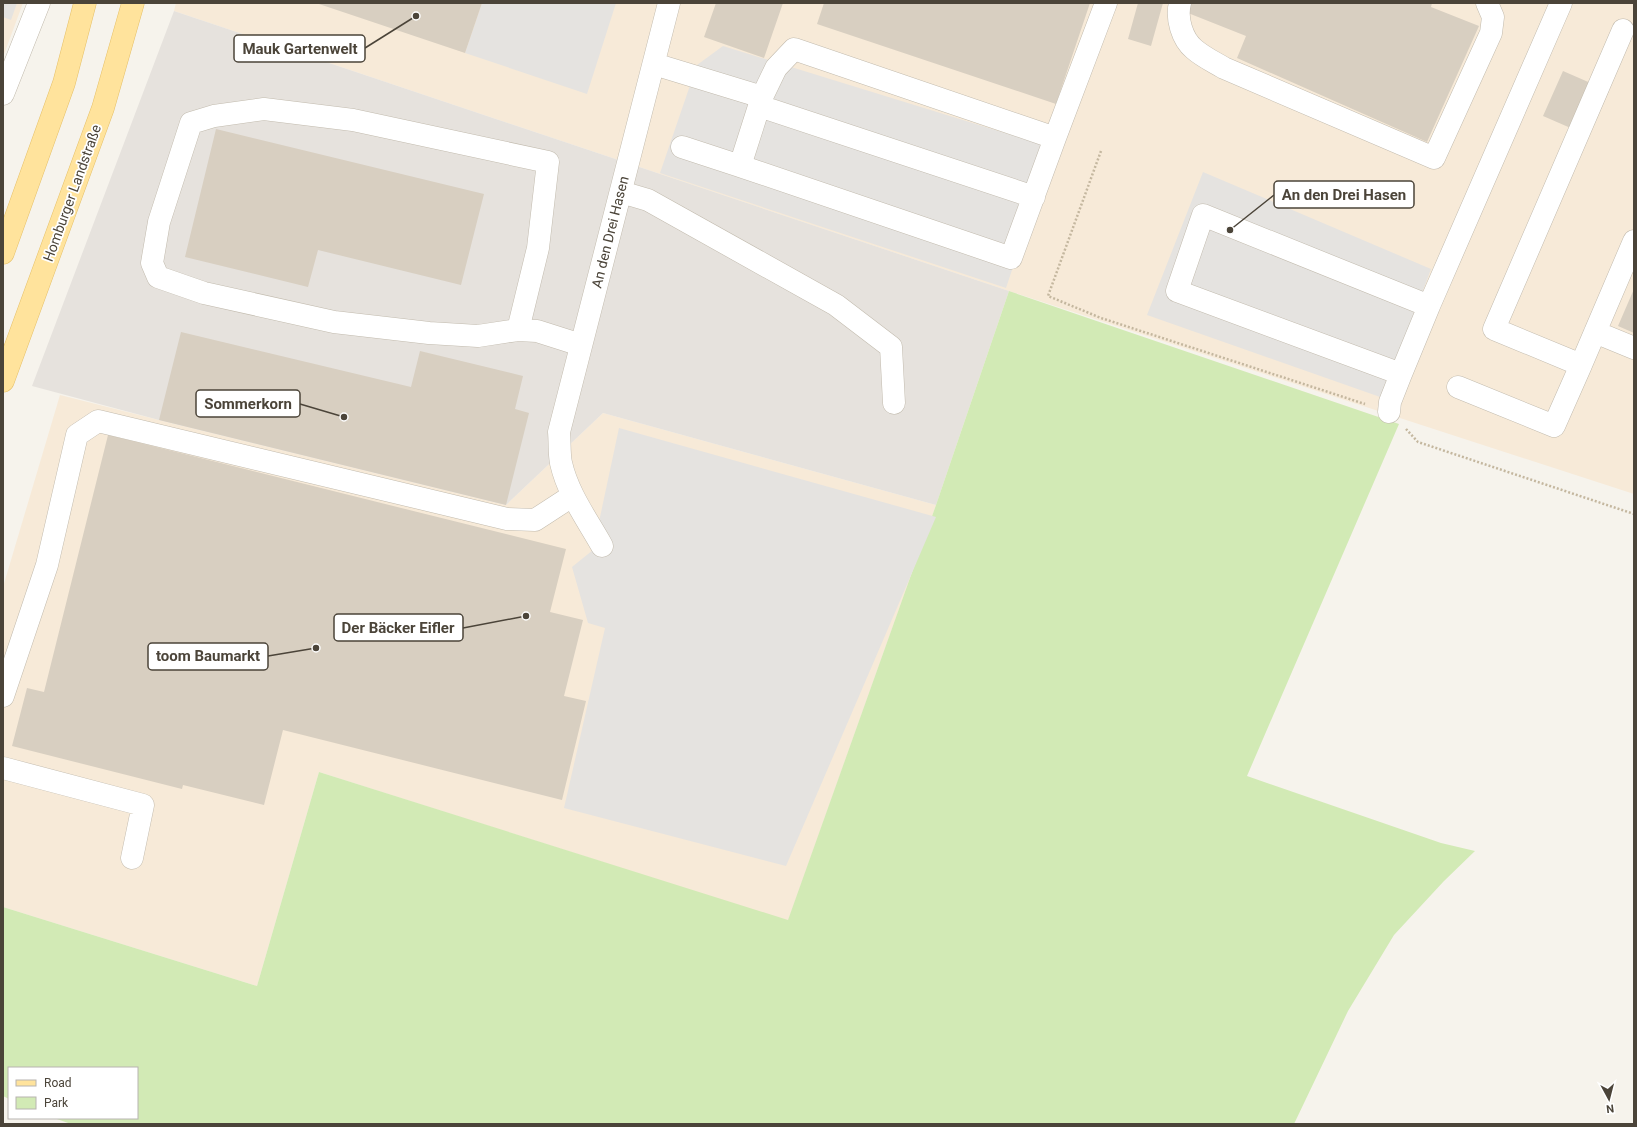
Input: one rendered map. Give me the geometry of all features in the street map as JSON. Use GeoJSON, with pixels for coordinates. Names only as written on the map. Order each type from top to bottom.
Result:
{"type":"FeatureCollection","features":[{"type":"Feature","properties":{"kind":"main road"},"geometry":{"type":"LineString","coordinates":[[3,253],[64,83],[86,3]]}},
{"type":"Feature","properties":{"kind":"main road","name":"Homburger Landstraße"},"geometry":{"type":"LineString","coordinates":[[3,381],[102,108],[133,3]]}},
{"type":"Feature","properties":{"kind":"street"},"geometry":{"type":"LineString","coordinates":[[3,94],[9,64],[39,3]]}},
{"type":"Feature","properties":{"kind":"street","name":"An den Drei Hasen"},"geometry":{"type":"LineString","coordinates":[[602,546],[583,511],[572,496],[561,462],[559,432],[669,3]]}},
{"type":"Feature","properties":{"kind":"street"},"geometry":{"type":"LineString","coordinates":[[682,147],[1011,258],[1106,3]]}},
{"type":"Feature","properties":{"kind":"street"},"geometry":{"type":"LineString","coordinates":[[1180,3],[1178,9],[1181,29],[1193,49],[1224,68],[1434,158],[1491,33],[1493,17],[1487,3]]}},
{"type":"Feature","properties":{"kind":"street"},"geometry":{"type":"LineString","coordinates":[[1389,412],[1390,402],[1429,306],[1562,3]]}},
{"type":"Feature","properties":{"kind":"street"},"geometry":{"type":"LineString","coordinates":[[1581,365],[1494,329],[1623,30]]}},
{"type":"Feature","properties":{"kind":"street"},"geometry":{"type":"LineString","coordinates":[[740,166],[760,101],[776,68],[794,50],[1055,138]]}},
{"type":"Feature","properties":{"kind":"street"},"geometry":{"type":"LineString","coordinates":[[654,64],[1034,197]]}},
{"type":"Feature","properties":{"kind":"street"},"geometry":{"type":"LineString","coordinates":[[518,330],[538,248],[548,162],[353,120],[264,109],[214,116],[191,123],[159,222],[152,263],[158,277],[204,293],[334,322],[429,333],[478,336],[518,330],[537,332],[581,346]]}},
{"type":"Feature","properties":{"kind":"street"},"geometry":{"type":"LineString","coordinates":[[621,192],[648,200],[836,305],[891,347],[894,403]]}},
{"type":"Feature","properties":{"kind":"street"},"geometry":{"type":"LineString","coordinates":[[1401,374],[1177,291],[1203,215],[1429,306]]}},
{"type":"Feature","properties":{"kind":"street"},"geometry":{"type":"LineString","coordinates":[[1458,387],[1554,426],[1634,242]]}},
{"type":"Feature","properties":{"kind":"street"},"geometry":{"type":"LineString","coordinates":[[1595,332],[1634,348]]}},
{"type":"Feature","properties":{"kind":"street"},"geometry":{"type":"LineString","coordinates":[[3,696],[47,565],[77,435],[98,422],[507,519],[535,520],[572,496]]}},
{"type":"Feature","properties":{"kind":"street"},"geometry":{"type":"LineString","coordinates":[[3,768],[143,805],[132,858]]}},
{"type":"Feature","properties":{"kind":"path"},"geometry":{"type":"LineString","coordinates":[[1101,151],[1048,296],[1101,318],[1389,412],[1418,442],[1634,514]]}},
{"type":"Feature","properties":{"kind":"shaded area"},"geometry":{"type":"Polygon","coordinates":[[[3,3],[23,3],[3,57],[3,3]]]}},
{"type":"Feature","properties":{"kind":"shaded area"},"geometry":{"type":"Polygon","coordinates":[[[3,3],[17,3],[11,20],[3,17],[3,3]]]}},
{"type":"Feature","properties":{"kind":"shaded area"},"geometry":{"type":"Polygon","coordinates":[[[176,3],[1634,3],[1634,494],[1009,291],[174,11],[176,3]]]}},
{"type":"Feature","properties":{"kind":"shaded area"},"geometry":{"type":"Polygon","coordinates":[[[482,3],[616,3],[587,94],[465,53],[482,3]]]}},
{"type":"Feature","properties":{"kind":"shaded area"},"geometry":{"type":"Polygon","coordinates":[[[174,11],[1009,291],[936,505],[603,413],[506,505],[159,420],[32,386],[174,11]]]}},
{"type":"Feature","properties":{"kind":"shaded area"},"geometry":{"type":"Polygon","coordinates":[[[723,46],[1044,145],[1011,245],[1012,270],[1006,288],[660,173],[697,65],[723,46]]]}},
{"type":"Feature","properties":{"kind":"shaded area"},"geometry":{"type":"Polygon","coordinates":[[[1203,172],[1431,269],[1383,398],[1147,315],[1203,172]]]}},
{"type":"Feature","properties":{"kind":"shaded area"},"geometry":{"type":"Polygon","coordinates":[[[60,395],[506,505],[603,413],[936,505],[788,921],[319,772],[257,986],[3,907],[3,587],[60,395]]]}},
{"type":"Feature","properties":{"kind":"shaded area"},"geometry":{"type":"Polygon","coordinates":[[[619,428],[936,517],[786,866],[564,808],[605,628],[588,623],[572,567],[593,550],[619,428]]]}},
{"type":"Feature","properties":{"kind":"green space"},"geometry":{"type":"Polygon","coordinates":[[[1009,291],[1399,424],[1247,776],[1441,843],[1475,851],[1444,881],[1394,935],[1348,1011],[1294,1124],[71,1124],[57,1119],[138,1119],[138,1067],[8,1067],[8,1098],[3,1096],[3,907],[257,986],[319,772],[788,920],[936,505],[1009,291]]]}},
{"type":"Feature","properties":{"kind":"building"},"geometry":{"type":"Polygon","coordinates":[[[316,3],[482,3],[465,53],[316,3]]]}},
{"type":"Feature","properties":{"kind":"building"},"geometry":{"type":"Polygon","coordinates":[[[716,3],[783,3],[764,58],[704,37],[716,3]]]}},
{"type":"Feature","properties":{"kind":"building"},"geometry":{"type":"Polygon","coordinates":[[[824,3],[1090,3],[1056,104],[817,24],[824,3]]]}},
{"type":"Feature","properties":{"kind":"building"},"geometry":{"type":"Polygon","coordinates":[[[1138,3],[1163,3],[1151,46],[1128,39],[1138,3]]]}},
{"type":"Feature","properties":{"kind":"building"},"geometry":{"type":"Polygon","coordinates":[[[1191,3],[1432,3],[1431,7],[1479,26],[1427,142],[1237,58],[1246,36],[1188,13],[1191,3]]]}},
{"type":"Feature","properties":{"kind":"building"},"geometry":{"type":"Polygon","coordinates":[[[1563,71],[1609,91],[1589,136],[1543,116],[1563,71]]]}},
{"type":"Feature","properties":{"kind":"building"},"geometry":{"type":"Polygon","coordinates":[[[216,129],[484,194],[461,285],[318,250],[308,287],[185,257],[216,129]]]}},
{"type":"Feature","properties":{"kind":"building"},"geometry":{"type":"Polygon","coordinates":[[[1634,289],[1634,333],[1618,326],[1634,289]]]}},
{"type":"Feature","properties":{"kind":"building"},"geometry":{"type":"Polygon","coordinates":[[[181,332],[411,387],[420,351],[523,376],[515,409],[529,413],[506,505],[159,420],[181,332]]]}},
{"type":"Feature","properties":{"kind":"building"},"geometry":{"type":"Polygon","coordinates":[[[108,435],[566,549],[550,612],[583,620],[564,696],[586,701],[562,800],[283,730],[264,805],[183,785],[182,789],[12,746],[27,688],[44,692],[108,435]]]}},
{"type":"Feature","properties":{"kind":"place","name":"Mauk Gartenwelt"},"geometry":{"type":"Point","coordinates":[416,16]}},
{"type":"Feature","properties":{"kind":"place","name":"An den Drei Hasen"},"geometry":{"type":"Point","coordinates":[1230,230]}},
{"type":"Feature","properties":{"kind":"place","name":"Sommerkorn"},"geometry":{"type":"Point","coordinates":[344,417]}},
{"type":"Feature","properties":{"kind":"place","name":"Der Bäcker Eifler"},"geometry":{"type":"Point","coordinates":[526,616]}},
{"type":"Feature","properties":{"kind":"place","name":"toom Baumarkt"},"geometry":{"type":"Point","coordinates":[316,648]}}]}
